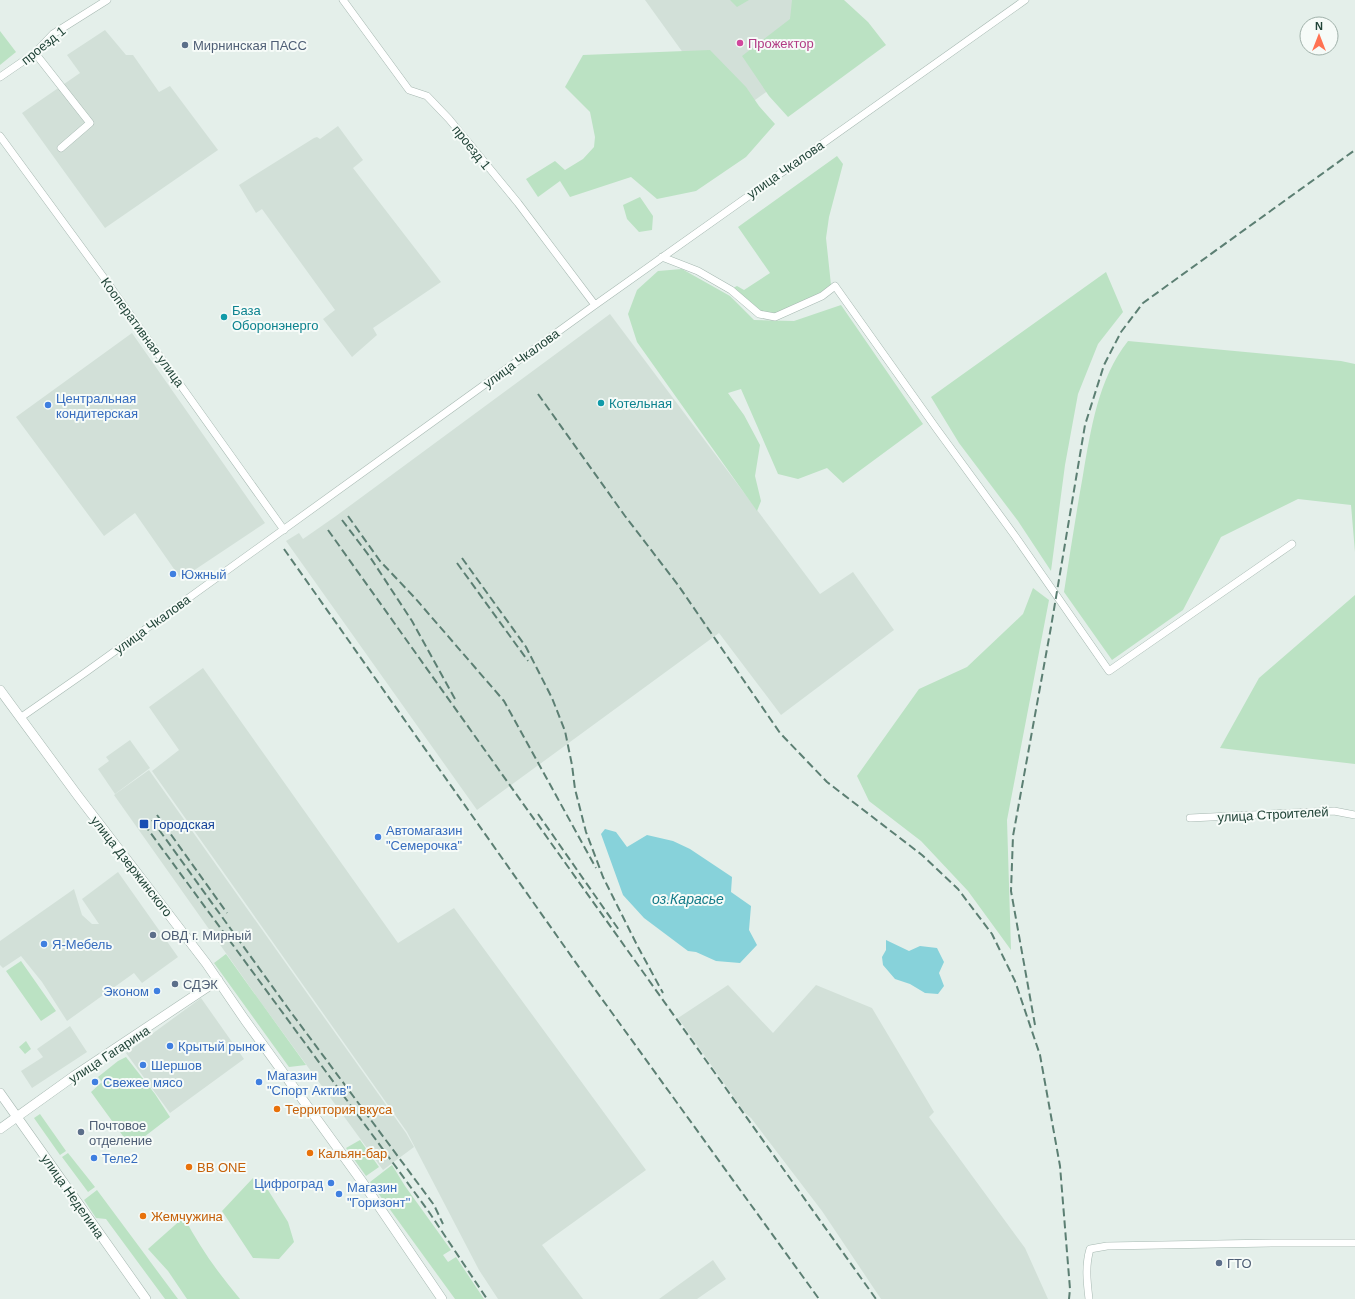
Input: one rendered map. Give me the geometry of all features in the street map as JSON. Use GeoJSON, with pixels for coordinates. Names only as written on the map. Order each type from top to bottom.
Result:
{"type":"FeatureCollection","features":[{"type":"Feature","properties":{"kind":"street","name":"проезд 1"},"geometry":{"type":"LineString","coordinates":[[0,77],[35,53],[53,34],[107,0]]}},
{"type":"Feature","properties":{"kind":"street","name":"проезд 1"},"geometry":{"type":"LineString","coordinates":[[343,0],[409,90],[427,96],[449,119],[523,209],[595,305]]}},
{"type":"Feature","properties":{"kind":"street","name":"улица Чкалова"},"geometry":{"type":"LineString","coordinates":[[20,718],[284,530],[662,257],[1025,0]]}},
{"type":"Feature","properties":{"kind":"street"},"geometry":{"type":"LineString","coordinates":[[35,53],[90,123],[60,148]]}},
{"type":"Feature","properties":{"kind":"street","name":"Кооперативная улица"},"geometry":{"type":"LineString","coordinates":[[0,136],[107,282],[284,530]]}},
{"type":"Feature","properties":{"kind":"street"},"geometry":{"type":"LineString","coordinates":[[662,257],[698,271],[731,290],[759,314],[775,317],[822,296],[835,286],[1110,671],[1292,544]]}},
{"type":"Feature","properties":{"kind":"street","name":"улица Дзержинского"},"geometry":{"type":"LineString","coordinates":[[0,690],[78,796],[206,963],[245,1020],[363,1183],[442,1299]]}},
{"type":"Feature","properties":{"kind":"street","name":"улица Строителей"},"geometry":{"type":"LineString","coordinates":[[1190,818],[1334,811],[1355,815]]}},
{"type":"Feature","properties":{"kind":"street","name":"улица Гагарина"},"geometry":{"type":"LineString","coordinates":[[0,1129],[74,1076],[218,980]]}},
{"type":"Feature","properties":{"kind":"street","name":"улица Неделина"},"geometry":{"type":"LineString","coordinates":[[0,1093],[146,1299]]}},
{"type":"Feature","properties":{"kind":"street"},"geometry":{"type":"LineString","coordinates":[[1089,1299],[1087,1260],[1090,1249],[1107,1246],[1272,1242],[1355,1244]]}},
{"type":"Feature","properties":{"kind":"shaded area"},"geometry":{"type":"Polygon","coordinates":[[[645,0],[823,0],[848,33],[730,118],[645,0]]]}},
{"type":"Feature","properties":{"kind":"shaded area"},"geometry":{"type":"Polygon","coordinates":[[[105,30],[126,55],[133,55],[159,92],[170,86],[218,150],[105,228],[22,113],[80,73],[67,55],[105,30]]]}},
{"type":"Feature","properties":{"kind":"shaded area"},"geometry":{"type":"Polygon","coordinates":[[[338,126],[363,160],[353,168],[441,282],[373,328],[377,335],[352,357],[323,319],[335,310],[262,209],[256,213],[239,185],[314,138],[317,137],[320,139],[338,126]]]}},
{"type":"Feature","properties":{"kind":"shaded area"},"geometry":{"type":"Polygon","coordinates":[[[610,314],[820,594],[853,572],[894,630],[781,715],[719,633],[477,810],[286,541],[299,533],[303,539],[336,516],[610,314]]]}},
{"type":"Feature","properties":{"kind":"shaded area"},"geometry":{"type":"Polygon","coordinates":[[[132,333],[265,523],[181,579],[135,513],[104,536],[16,417],[132,333]]]}},
{"type":"Feature","properties":{"kind":"shaded area"},"geometry":{"type":"Polygon","coordinates":[[[203,668],[398,943],[454,908],[646,1170],[542,1245],[583,1299],[498,1299],[479,1270],[407,1132],[152,771],[179,750],[149,707],[203,668]]]}},
{"type":"Feature","properties":{"kind":"shaded area"},"geometry":{"type":"Polygon","coordinates":[[[130,740],[150,768],[115,794],[98,769],[109,761],[106,757],[130,740]]]}},
{"type":"Feature","properties":{"kind":"shaded area"},"geometry":{"type":"Polygon","coordinates":[[[149,770],[406,1133],[414,1147],[383,1170],[262,1004],[114,795],[149,770]]]}},
{"type":"Feature","properties":{"kind":"shaded area"},"geometry":{"type":"Polygon","coordinates":[[[118,872],[178,957],[142,983],[134,973],[67,1021],[42,982],[21,956],[3,968],[0,965],[0,941],[74,889],[82,915],[92,924],[99,924],[82,899],[118,872]]]}},
{"type":"Feature","properties":{"kind":"shaded area"},"geometry":{"type":"Polygon","coordinates":[[[728,985],[773,1033],[816,985],[872,1008],[934,1112],[929,1117],[1025,1248],[1048,1299],[881,1299],[822,1211],[751,1118],[745,1113],[678,1018],[728,985]]]}},
{"type":"Feature","properties":{"kind":"shaded area"},"geometry":{"type":"Polygon","coordinates":[[[201,998],[244,1059],[170,1113],[126,1053],[201,998]]]}},
{"type":"Feature","properties":{"kind":"shaded area"},"geometry":{"type":"Polygon","coordinates":[[[70,1026],[87,1052],[32,1088],[21,1071],[43,1057],[37,1049],[70,1026]]]}},
{"type":"Feature","properties":{"kind":"shaded area"},"geometry":{"type":"Polygon","coordinates":[[[713,1260],[726,1279],[697,1299],[659,1299],[713,1260]]]}},
{"type":"Feature","properties":{"kind":"green space"},"geometry":{"type":"Polygon","coordinates":[[[730,0],[749,0],[737,7],[730,0]]]}},
{"type":"Feature","properties":{"kind":"green space"},"geometry":{"type":"Polygon","coordinates":[[[792,0],[844,0],[868,22],[886,45],[788,117],[769,96],[742,56],[790,19],[792,0]]]}},
{"type":"Feature","properties":{"kind":"green space"},"geometry":{"type":"Polygon","coordinates":[[[0,31],[16,52],[0,65],[0,31]]]}},
{"type":"Feature","properties":{"kind":"green space"},"geometry":{"type":"Polygon","coordinates":[[[710,50],[746,87],[759,106],[775,124],[746,157],[696,191],[657,199],[631,177],[570,197],[560,181],[538,197],[526,179],[555,161],[565,170],[583,159],[594,147],[595,137],[590,112],[565,87],[583,55],[710,50]]]}},
{"type":"Feature","properties":{"kind":"green space"},"geometry":{"type":"Polygon","coordinates":[[[837,156],[843,164],[829,217],[826,238],[831,285],[814,297],[776,314],[760,312],[733,288],[737,286],[744,290],[770,273],[738,227],[837,156]]]}},
{"type":"Feature","properties":{"kind":"green space"},"geometry":{"type":"Polygon","coordinates":[[[640,197],[653,216],[652,230],[639,232],[627,219],[623,205],[640,197]]]}},
{"type":"Feature","properties":{"kind":"green space"},"geometry":{"type":"Polygon","coordinates":[[[682,269],[730,296],[754,320],[794,321],[841,305],[923,424],[843,483],[827,468],[798,479],[778,474],[741,389],[728,393],[744,415],[760,445],[755,476],[761,501],[757,511],[637,342],[628,314],[637,290],[658,271],[682,269]]]}},
{"type":"Feature","properties":{"kind":"green space"},"geometry":{"type":"Polygon","coordinates":[[[1106,272],[1123,312],[1098,344],[1078,394],[1065,465],[1051,571],[1018,521],[959,443],[931,397],[1106,272]]]}},
{"type":"Feature","properties":{"kind":"green space"},"geometry":{"type":"Polygon","coordinates":[[[1128,341],[1341,361],[1355,364],[1355,552],[1351,505],[1298,499],[1221,537],[1183,610],[1112,660],[1064,592],[1075,519],[1097,405],[1109,372],[1128,341]]]}},
{"type":"Feature","properties":{"kind":"green space"},"geometry":{"type":"Polygon","coordinates":[[[1033,588],[1049,600],[1007,820],[1011,950],[968,891],[921,841],[869,801],[857,776],[919,689],[967,667],[1023,614],[1033,588]]]}},
{"type":"Feature","properties":{"kind":"green space"},"geometry":{"type":"Polygon","coordinates":[[[1355,595],[1355,764],[1220,748],[1259,678],[1355,595]]]}},
{"type":"Feature","properties":{"kind":"green space"},"geometry":{"type":"Polygon","coordinates":[[[226,954],[306,1065],[289,1067],[214,963],[226,954]]]}},
{"type":"Feature","properties":{"kind":"green space"},"geometry":{"type":"Polygon","coordinates":[[[21,961],[56,1011],[41,1021],[6,971],[21,961]]]}},
{"type":"Feature","properties":{"kind":"green space"},"geometry":{"type":"Polygon","coordinates":[[[26,1041],[31,1049],[25,1054],[19,1047],[26,1041]]]}},
{"type":"Feature","properties":{"kind":"green space"},"geometry":{"type":"Polygon","coordinates":[[[126,1057],[155,1094],[170,1117],[131,1147],[91,1092],[102,1082],[98,1077],[118,1061],[126,1057]]]}},
{"type":"Feature","properties":{"kind":"green space"},"geometry":{"type":"Polygon","coordinates":[[[40,1114],[66,1151],[60,1155],[34,1118],[40,1114]]]}},
{"type":"Feature","properties":{"kind":"green space"},"geometry":{"type":"Polygon","coordinates":[[[360,1140],[379,1167],[366,1176],[346,1148],[360,1140]]]}},
{"type":"Feature","properties":{"kind":"green space"},"geometry":{"type":"Polygon","coordinates":[[[68,1153],[95,1187],[88,1192],[62,1157],[68,1153]]]}},
{"type":"Feature","properties":{"kind":"green space"},"geometry":{"type":"Polygon","coordinates":[[[392,1165],[405,1186],[451,1250],[443,1255],[448,1262],[456,1257],[484,1299],[455,1299],[370,1182],[392,1165]]]}},
{"type":"Feature","properties":{"kind":"green space"},"geometry":{"type":"Polygon","coordinates":[[[253,1178],[268,1190],[288,1222],[294,1242],[279,1259],[253,1258],[222,1211],[253,1178]]]}},
{"type":"Feature","properties":{"kind":"green space"},"geometry":{"type":"Polygon","coordinates":[[[97,1190],[178,1299],[165,1299],[106,1219],[96,1218],[84,1200],[97,1190]]]}},
{"type":"Feature","properties":{"kind":"green space"},"geometry":{"type":"Polygon","coordinates":[[[184,1217],[209,1259],[240,1299],[187,1299],[168,1271],[148,1249],[184,1217]]]}},
{"type":"Feature","properties":{"kind":"water","name":"оз.Карасье"},"geometry":{"type":"Polygon","coordinates":[[[605,829],[616,832],[627,847],[647,835],[673,841],[690,849],[732,877],[731,892],[751,906],[749,930],[757,945],[740,963],[716,961],[696,952],[688,951],[644,918],[623,895],[601,834],[605,829]]]}},
{"type":"Feature","properties":{"kind":"water"},"geometry":{"type":"Polygon","coordinates":[[[886,940],[909,951],[920,946],[937,948],[944,962],[939,973],[944,986],[938,994],[925,993],[910,984],[895,979],[883,965],[882,957],[886,950],[886,940]]]}},
{"type":"Feature","properties":{"kind":"railway"},"geometry":{"type":"LineString","coordinates":[[1035,1025],[1011,891],[1013,836],[1051,627],[1085,425],[1104,365],[1121,332],[1143,303],[1355,150]]}},
{"type":"Feature","properties":{"kind":"railway"},"geometry":{"type":"LineString","coordinates":[[538,394],[625,516],[678,585],[780,733],[827,782],[922,855],[958,889],[992,934],[1015,981],[1040,1055],[1060,1166],[1070,1289],[1069,1299]]}},
{"type":"Feature","properties":{"kind":"railway"},"geometry":{"type":"LineString","coordinates":[[348,516],[380,561],[415,598],[504,701],[596,868]]}},
{"type":"Feature","properties":{"kind":"railway"},"geometry":{"type":"LineString","coordinates":[[342,520],[370,557],[412,621],[455,699]]}},
{"type":"Feature","properties":{"kind":"railway"},"geometry":{"type":"LineString","coordinates":[[328,530],[876,1299]]}},
{"type":"Feature","properties":{"kind":"railway"},"geometry":{"type":"LineString","coordinates":[[284,549],[581,970],[819,1299]]}},
{"type":"Feature","properties":{"kind":"railway"},"geometry":{"type":"LineString","coordinates":[[462,558],[526,647],[552,698],[565,731],[575,789],[586,832],[603,877],[663,993]]}},
{"type":"Feature","properties":{"kind":"railway"},"geometry":{"type":"LineString","coordinates":[[457,563],[528,661]]}},
{"type":"Feature","properties":{"kind":"railway"},"geometry":{"type":"LineString","coordinates":[[538,814],[619,930]]}},
{"type":"Feature","properties":{"kind":"railway"},"geometry":{"type":"LineString","coordinates":[[157,815],[227,913]]}},
{"type":"Feature","properties":{"kind":"railway"},"geometry":{"type":"LineString","coordinates":[[152,820],[290,1011],[434,1205],[443,1224]]}},
{"type":"Feature","properties":{"kind":"railway"},"geometry":{"type":"LineString","coordinates":[[144,824],[429,1212],[487,1299]]}},
{"type":"Feature","properties":{"kind":"place","name":"Прожектор"},"geometry":{"type":"Point","coordinates":[740,43]}},
{"type":"Feature","properties":{"kind":"place","name":"Мирнинская ПАСС"},"geometry":{"type":"Point","coordinates":[185,45]}},
{"type":"Feature","properties":{"kind":"place","name":"База Оборонэнерго"},"geometry":{"type":"Point","coordinates":[224,317]}},
{"type":"Feature","properties":{"kind":"place","name":"Котельная"},"geometry":{"type":"Point","coordinates":[601,403]}},
{"type":"Feature","properties":{"kind":"place","name":"Центральная кондитерская"},"geometry":{"type":"Point","coordinates":[48,405]}},
{"type":"Feature","properties":{"kind":"place","name":"Южный"},"geometry":{"type":"Point","coordinates":[173,574]}},
{"type":"Feature","properties":{"kind":"place","name":"Городская"},"geometry":{"type":"Point","coordinates":[144,824]}},
{"type":"Feature","properties":{"kind":"place","name":"Автомагазин \"Семерочка\""},"geometry":{"type":"Point","coordinates":[378,837]}},
{"type":"Feature","properties":{"kind":"place","name":"ОВД г. Мирный"},"geometry":{"type":"Point","coordinates":[153,935]}},
{"type":"Feature","properties":{"kind":"place","name":"Я-Мебель"},"geometry":{"type":"Point","coordinates":[44,944]}},
{"type":"Feature","properties":{"kind":"place","name":"СДЭК"},"geometry":{"type":"Point","coordinates":[175,984]}},
{"type":"Feature","properties":{"kind":"place","name":"Эконом"},"geometry":{"type":"Point","coordinates":[157,991]}},
{"type":"Feature","properties":{"kind":"place","name":"Крытый рынок"},"geometry":{"type":"Point","coordinates":[170,1046]}},
{"type":"Feature","properties":{"kind":"place","name":"Шершов"},"geometry":{"type":"Point","coordinates":[143,1065]}},
{"type":"Feature","properties":{"kind":"place","name":"Свежее мясо"},"geometry":{"type":"Point","coordinates":[95,1082]}},
{"type":"Feature","properties":{"kind":"place","name":"Магазин \"Спорт Актив\""},"geometry":{"type":"Point","coordinates":[259,1082]}},
{"type":"Feature","properties":{"kind":"place","name":"Территория вкуса"},"geometry":{"type":"Point","coordinates":[277,1109]}},
{"type":"Feature","properties":{"kind":"place","name":"Почтовое отделение"},"geometry":{"type":"Point","coordinates":[81,1132]}},
{"type":"Feature","properties":{"kind":"place","name":"Кальян-бар"},"geometry":{"type":"Point","coordinates":[310,1153]}},
{"type":"Feature","properties":{"kind":"place","name":"Теле2"},"geometry":{"type":"Point","coordinates":[94,1158]}},
{"type":"Feature","properties":{"kind":"place","name":"BB ONE"},"geometry":{"type":"Point","coordinates":[189,1167]}},
{"type":"Feature","properties":{"kind":"place","name":"Цифроград"},"geometry":{"type":"Point","coordinates":[331,1183]}},
{"type":"Feature","properties":{"kind":"place","name":"Магазин \"Горизонт\""},"geometry":{"type":"Point","coordinates":[339,1194]}},
{"type":"Feature","properties":{"kind":"place","name":"Жемчужина"},"geometry":{"type":"Point","coordinates":[143,1216]}},
{"type":"Feature","properties":{"kind":"place","name":"ГТО"},"geometry":{"type":"Point","coordinates":[1219,1263]}}]}
